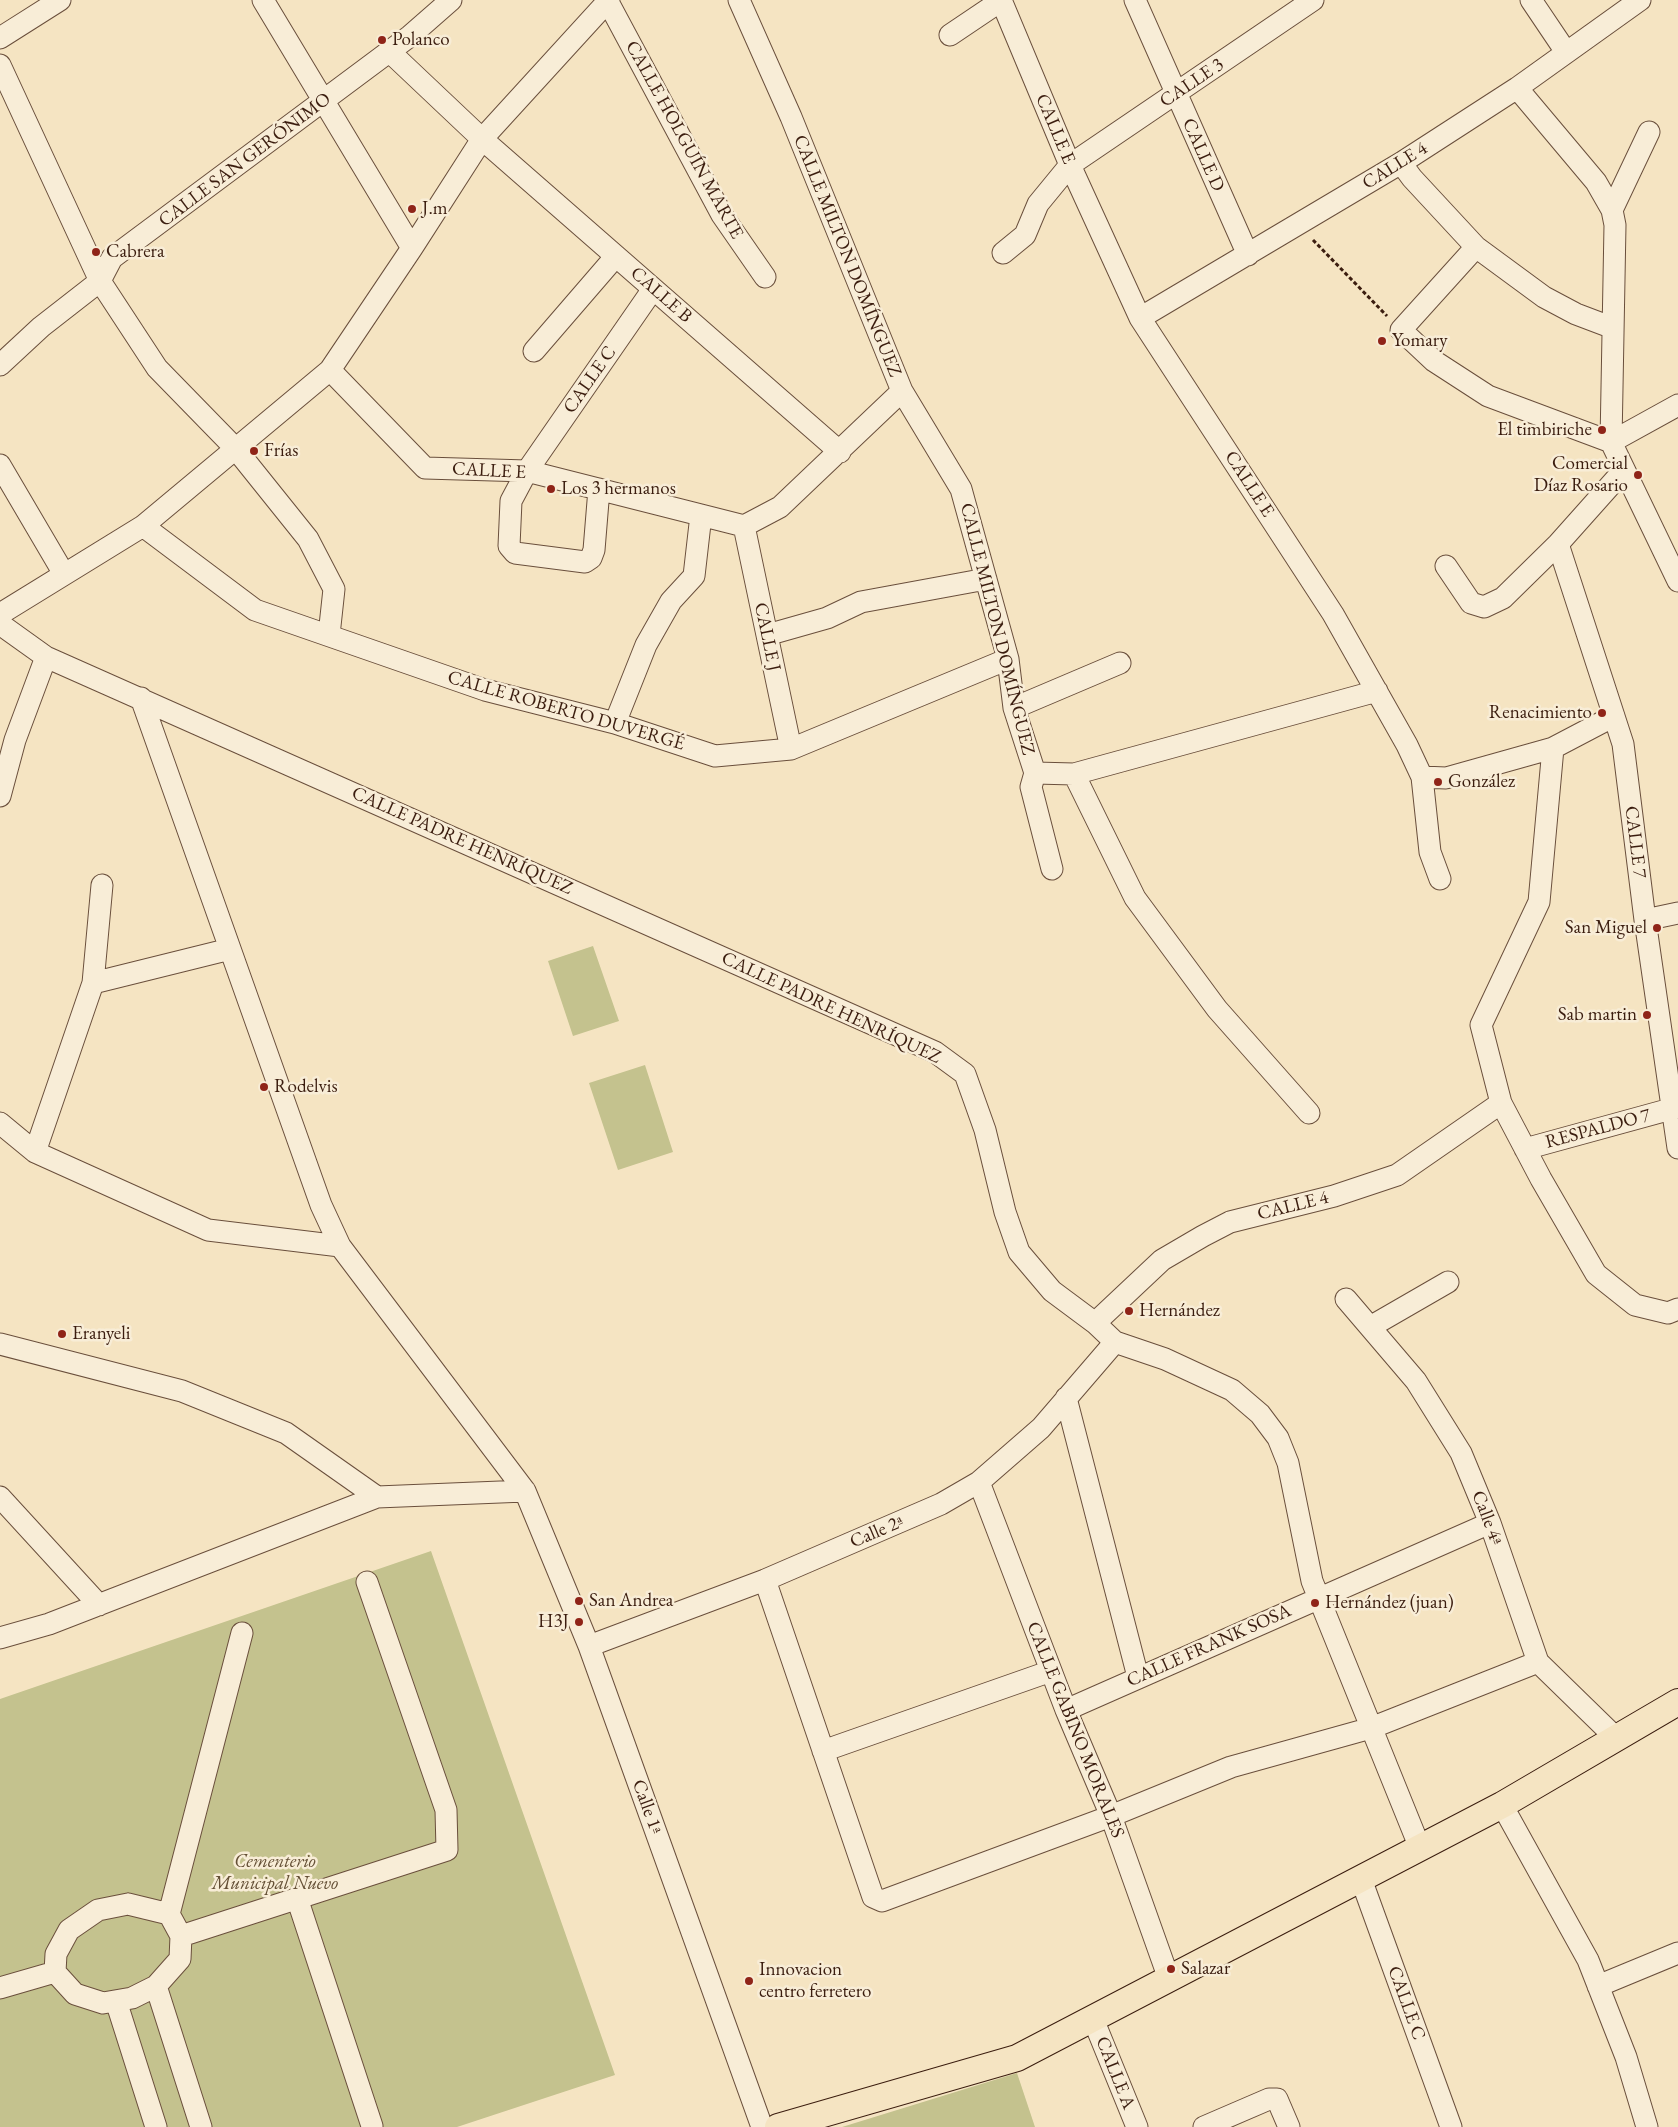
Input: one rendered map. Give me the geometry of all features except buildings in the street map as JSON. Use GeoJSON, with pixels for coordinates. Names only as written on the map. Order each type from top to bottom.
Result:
{"type":"FeatureCollection","features":[{"type":"Feature","properties":{"kind":"main road"},"geometry":{"type":"LineString","coordinates":[[778,2127],[1017,2058],[1502,1805],[1678,1702]]}},
{"type":"Feature","properties":{"kind":"street"},"geometry":{"type":"LineString","coordinates":[[0,38],[60,0]]}},
{"type":"Feature","properties":{"kind":"street"},"geometry":{"type":"LineString","coordinates":[[263,0],[325,100],[412,248]]}},
{"type":"Feature","properties":{"kind":"street","name":"CALLE SAN GERÓNIMO"},"geometry":{"type":"LineString","coordinates":[[0,364],[41,328],[100,281],[112,258],[390,52],[451,0]]}},
{"type":"Feature","properties":{"kind":"street"},"geometry":{"type":"LineString","coordinates":[[0,614],[142,526],[330,370],[482,139],[608,0]]}},
{"type":"Feature","properties":{"kind":"street","name":"CALLE HOLGUÍN MARTE"},"geometry":{"type":"LineString","coordinates":[[608,0],[722,216],[765,277]]}},
{"type":"Feature","properties":{"kind":"street","name":"CALLE MILTON DOMÍNGUEZ"},"geometry":{"type":"LineString","coordinates":[[739,0],[791,117],[902,391],[962,489],[1008,659],[1014,708],[1035,773],[1074,774],[1377,691]]}},
{"type":"Feature","properties":{"kind":"street"},"geometry":{"type":"LineString","coordinates":[[950,35],[1002,0]]}},
{"type":"Feature","properties":{"kind":"street","name":"CALLE E"},"geometry":{"type":"LineString","coordinates":[[1002,0],[1070,165],[1140,318],[1333,614],[1407,745],[1422,777],[1430,852],[1440,878]]}},
{"type":"Feature","properties":{"kind":"street","name":"CALLE D"},"geometry":{"type":"LineString","coordinates":[[1135,0],[1248,255]]}},
{"type":"Feature","properties":{"kind":"street","name":"CALLE 3"},"geometry":{"type":"LineString","coordinates":[[1003,253],[1025,235],[1038,204],[1070,165],[1313,0]]}},
{"type":"Feature","properties":{"kind":"street"},"geometry":{"type":"LineString","coordinates":[[1531,0],[1566,52]]}},
{"type":"Feature","properties":{"kind":"street","name":"CALLE 4"},"geometry":{"type":"LineString","coordinates":[[1140,318],[1401,162],[1516,88],[1640,0]]}},
{"type":"Feature","properties":{"kind":"street","name":"CALLE B"},"geometry":{"type":"LineString","coordinates":[[390,52],[482,139],[840,452]]}},
{"type":"Feature","properties":{"kind":"street"},"geometry":{"type":"LineString","coordinates":[[0,65],[100,281],[157,368],[236,448],[308,539],[334,589],[329,636]]}},
{"type":"Feature","properties":{"kind":"street"},"geometry":{"type":"LineString","coordinates":[[1516,88],[1582,163],[1596,182],[1612,210],[1615,225],[1611,442],[1678,581]]}},
{"type":"Feature","properties":{"kind":"street"},"geometry":{"type":"LineString","coordinates":[[1612,210],[1650,132]]}},
{"type":"Feature","properties":{"kind":"street"},"geometry":{"type":"LineString","coordinates":[[1401,162],[1412,178],[1476,247],[1544,297],[1576,314],[1613,328]]}},
{"type":"Feature","properties":{"kind":"street"},"geometry":{"type":"LineString","coordinates":[[1476,247],[1401,330],[1434,361],[1488,396],[1611,442]]}},
{"type":"Feature","properties":{"kind":"street"},"geometry":{"type":"LineString","coordinates":[[534,351],[616,256]]}},
{"type":"Feature","properties":{"kind":"street","name":"CALLE C"},"geometry":{"type":"LineString","coordinates":[[527,472],[653,289]]}},
{"type":"Feature","properties":{"kind":"street","name":"CALLE E"},"geometry":{"type":"LineString","coordinates":[[330,370],[425,468],[527,472],[744,526]]}},
{"type":"Feature","properties":{"kind":"street"},"geometry":{"type":"LineString","coordinates":[[744,526],[780,507],[902,391]]}},
{"type":"Feature","properties":{"kind":"street"},"geometry":{"type":"LineString","coordinates":[[1611,442],[1678,404]]}},
{"type":"Feature","properties":{"kind":"street"},"geometry":{"type":"LineString","coordinates":[[0,466],[64,574]]}},
{"type":"Feature","properties":{"kind":"street"},"geometry":{"type":"LineString","coordinates":[[1446,566],[1471,603],[1484,607],[1503,598],[1558,544],[1624,470]]}},
{"type":"Feature","properties":{"kind":"street"},"geometry":{"type":"LineString","coordinates":[[527,472],[511,501],[508,537],[509,546],[515,553],[585,562],[591,558],[594,550],[598,490]]}},
{"type":"Feature","properties":{"kind":"street"},"geometry":{"type":"LineString","coordinates":[[615,723],[646,646],[671,601],[694,576],[701,515]]}},
{"type":"Feature","properties":{"kind":"street","name":"CALLE ROBERTO DUVERGÉ"},"geometry":{"type":"LineString","coordinates":[[142,526],[255,610],[485,690],[615,723],[714,756],[791,749],[1008,659]]}},
{"type":"Feature","properties":{"kind":"street","name":"CALLE J"},"geometry":{"type":"LineString","coordinates":[[744,526],[791,749]]}},
{"type":"Feature","properties":{"kind":"street","name":"CALLE 7"},"geometry":{"type":"LineString","coordinates":[[1558,544],[1623,744],[1645,920],[1675,1108],[1678,1148]]}},
{"type":"Feature","properties":{"kind":"street"},"geometry":{"type":"LineString","coordinates":[[767,635],[827,618],[861,602],[986,579]]}},
{"type":"Feature","properties":{"kind":"street","name":"CALLE PADRE HENRÍQUEZ"},"geometry":{"type":"LineString","coordinates":[[0,624],[46,657],[935,1052],[965,1074],[985,1130],[1005,1212],[1019,1252],[1052,1291],[1115,1342],[1165,1359],[1232,1390],[1260,1414],[1278,1438],[1288,1464],[1312,1581],[1420,1848]]}},
{"type":"Feature","properties":{"kind":"street"},"geometry":{"type":"LineString","coordinates":[[0,796],[16,740],[46,657]]}},
{"type":"Feature","properties":{"kind":"street"},"geometry":{"type":"LineString","coordinates":[[1014,708],[1120,663]]}},
{"type":"Feature","properties":{"kind":"street","name":"Calle 1ª"},"geometry":{"type":"LineString","coordinates":[[141,698],[321,1205],[340,1246],[525,1491],[589,1646],[762,2127]]}},
{"type":"Feature","properties":{"kind":"street"},"geometry":{"type":"LineString","coordinates":[[1422,777],[1446,778],[1554,748],[1614,716]]}},
{"type":"Feature","properties":{"kind":"street"},"geometry":{"type":"LineString","coordinates":[[1554,748],[1539,902],[1481,1024],[1501,1103],[1596,1274],[1635,1305],[1668,1313],[1678,1310]]}},
{"type":"Feature","properties":{"kind":"street"},"geometry":{"type":"LineString","coordinates":[[1035,773],[1031,787],[1052,869]]}},
{"type":"Feature","properties":{"kind":"street"},"geometry":{"type":"LineString","coordinates":[[1074,774],[1135,898],[1217,1009],[1308,1113]]}},
{"type":"Feature","properties":{"kind":"street"},"geometry":{"type":"LineString","coordinates":[[35,1152],[93,983],[102,885]]}},
{"type":"Feature","properties":{"kind":"street"},"geometry":{"type":"LineString","coordinates":[[1645,920],[1678,914]]}},
{"type":"Feature","properties":{"kind":"street"},"geometry":{"type":"LineString","coordinates":[[93,983],[230,949]]}},
{"type":"Feature","properties":{"kind":"street","name":"CALLE 4"},"geometry":{"type":"LineString","coordinates":[[1095,1324],[1162,1260],[1203,1236],[1230,1222],[1334,1196],[1397,1175],[1501,1103]]}},
{"type":"Feature","properties":{"kind":"street","name":"RESPALDO 7"},"geometry":{"type":"LineString","coordinates":[[1525,1149],[1675,1108]]}},
{"type":"Feature","properties":{"kind":"street"},"geometry":{"type":"LineString","coordinates":[[0,1123],[35,1152],[208,1230],[340,1246]]}},
{"type":"Feature","properties":{"kind":"street"},"geometry":{"type":"LineString","coordinates":[[1370,1327],[1448,1282]]}},
{"type":"Feature","properties":{"kind":"street","name":"Calle 4ª"},"geometry":{"type":"LineString","coordinates":[[1346,1299],[1416,1381],[1461,1454],[1490,1523],[1538,1662],[1616,1738]]}},
{"type":"Feature","properties":{"kind":"street","name":"Calle 2ª"},"geometry":{"type":"LineString","coordinates":[[589,1646],[765,1580],[941,1504],[978,1482],[1041,1428],[1115,1342]]}},
{"type":"Feature","properties":{"kind":"street"},"geometry":{"type":"LineString","coordinates":[[0,1344],[182,1391],[286,1433],[377,1497]]}},
{"type":"Feature","properties":{"kind":"street"},"geometry":{"type":"LineString","coordinates":[[1066,1398],[1138,1677]]}},
{"type":"Feature","properties":{"kind":"street","name":"CALLE GABINO MORALES"},"geometry":{"type":"LineString","coordinates":[[978,1482],[1066,1710],[1111,1816],[1169,1978]]}},
{"type":"Feature","properties":{"kind":"street"},"geometry":{"type":"LineString","coordinates":[[0,1638],[49,1624],[377,1497],[525,1491]]}},
{"type":"Feature","properties":{"kind":"street"},"geometry":{"type":"LineString","coordinates":[[0,1497],[99,1605]]}},
{"type":"Feature","properties":{"kind":"street","name":"CALLE FRANK SOSA"},"geometry":{"type":"LineString","coordinates":[[1066,1710],[1490,1523]]}},
{"type":"Feature","properties":{"kind":"street"},"geometry":{"type":"LineString","coordinates":[[765,1580],[873,1897],[882,1901],[1111,1816],[1231,1767],[1372,1728],[1538,1662]]}},
{"type":"Feature","properties":{"kind":"street"},"geometry":{"type":"LineString","coordinates":[[181,1936],[447,1850],[446,1810],[367,1582]]}},
{"type":"Feature","properties":{"kind":"street"},"geometry":{"type":"LineString","coordinates":[[169,1914],[128,1904],[98,1910],[69,1930],[56,1954],[55,1972],[75,1994],[104,2003],[132,1998],[156,1986],[180,1959],[181,1936],[169,1914],[242,1633]]}},
{"type":"Feature","properties":{"kind":"street"},"geometry":{"type":"LineString","coordinates":[[823,1751],[1051,1671]]}},
{"type":"Feature","properties":{"kind":"street"},"geometry":{"type":"LineString","coordinates":[[1502,1805],[1588,1960],[1626,2057],[1647,2127]]}},
{"type":"Feature","properties":{"kind":"street","name":"CALLE C"},"geometry":{"type":"LineString","coordinates":[[1361,1878],[1451,2127]]}},
{"type":"Feature","properties":{"kind":"street"},"geometry":{"type":"LineString","coordinates":[[297,1898],[372,2126]]}},
{"type":"Feature","properties":{"kind":"street"},"geometry":{"type":"LineString","coordinates":[[1598,1986],[1678,1953]]}},
{"type":"Feature","properties":{"kind":"street"},"geometry":{"type":"LineString","coordinates":[[0,1988],[55,1972]]}},
{"type":"Feature","properties":{"kind":"street"},"geometry":{"type":"LineString","coordinates":[[156,1986],[201,2127]]}},
{"type":"Feature","properties":{"kind":"street"},"geometry":{"type":"LineString","coordinates":[[116,2001],[156,2127]]}},
{"type":"Feature","properties":{"kind":"street","name":"CALLE A"},"geometry":{"type":"LineString","coordinates":[[1093,2019],[1137,2127]]}},
{"type":"Feature","properties":{"kind":"street"},"geometry":{"type":"LineString","coordinates":[[1204,2127],[1269,2099],[1276,2099],[1289,2127]]}},
{"type":"Feature","properties":{"kind":"path"},"geometry":{"type":"LineString","coordinates":[[1298,225],[1401,330]]}},
{"type":"Feature","properties":{"kind":"green space"},"geometry":{"type":"Polygon","coordinates":[[[593,946],[619,1021],[573,1036],[548,961],[593,946]]]}},
{"type":"Feature","properties":{"kind":"green space"},"geometry":{"type":"Polygon","coordinates":[[[645,1065],[673,1152],[618,1170],[589,1083],[645,1065]]]}},
{"type":"Feature","properties":{"kind":"green space","name":"Cementerio Municipal Nuevo"},"geometry":{"type":"Polygon","coordinates":[[[431,1551],[615,2075],[457,2127],[0,2127],[0,1699],[431,1551]]]}},
{"type":"Feature","properties":{"kind":"green space"},"geometry":{"type":"Polygon","coordinates":[[[1017,2073],[1035,2127],[842,2127],[1017,2073]]]}},
{"type":"Feature","properties":{"kind":"place","name":"Polanco"},"geometry":{"type":"Point","coordinates":[382,40]}},
{"type":"Feature","properties":{"kind":"place","name":"J.m"},"geometry":{"type":"Point","coordinates":[412,209]}},
{"type":"Feature","properties":{"kind":"place","name":"Cabrera"},"geometry":{"type":"Point","coordinates":[96,252]}},
{"type":"Feature","properties":{"kind":"place","name":"Yomary"},"geometry":{"type":"Point","coordinates":[1382,341]}},
{"type":"Feature","properties":{"kind":"place","name":"El timbiriche"},"geometry":{"type":"Point","coordinates":[1602,430]}},
{"type":"Feature","properties":{"kind":"place","name":"Frías"},"geometry":{"type":"Point","coordinates":[254,451]}},
{"type":"Feature","properties":{"kind":"place","name":"Comercial Díaz Rosario"},"geometry":{"type":"Point","coordinates":[1638,475]}},
{"type":"Feature","properties":{"kind":"place","name":"Los 3 hermanos"},"geometry":{"type":"Point","coordinates":[551,489]}},
{"type":"Feature","properties":{"kind":"place","name":"Renacimiento"},"geometry":{"type":"Point","coordinates":[1602,713]}},
{"type":"Feature","properties":{"kind":"place","name":"González"},"geometry":{"type":"Point","coordinates":[1438,782]}},
{"type":"Feature","properties":{"kind":"place","name":"San Miguel"},"geometry":{"type":"Point","coordinates":[1657,928]}},
{"type":"Feature","properties":{"kind":"place","name":"Sab martin"},"geometry":{"type":"Point","coordinates":[1647,1015]}},
{"type":"Feature","properties":{"kind":"place","name":"Rodelvis"},"geometry":{"type":"Point","coordinates":[264,1087]}},
{"type":"Feature","properties":{"kind":"place","name":"Hernández"},"geometry":{"type":"Point","coordinates":[1129,1311]}},
{"type":"Feature","properties":{"kind":"place","name":"Eranyeli"},"geometry":{"type":"Point","coordinates":[62,1334]}},
{"type":"Feature","properties":{"kind":"place","name":"San Andrea"},"geometry":{"type":"Point","coordinates":[579,1601]}},
{"type":"Feature","properties":{"kind":"place","name":"Hernández (juan)"},"geometry":{"type":"Point","coordinates":[1315,1603]}},
{"type":"Feature","properties":{"kind":"place","name":"H3J"},"geometry":{"type":"Point","coordinates":[579,1622]}},
{"type":"Feature","properties":{"kind":"place","name":"Salazar"},"geometry":{"type":"Point","coordinates":[1171,1969]}},
{"type":"Feature","properties":{"kind":"place","name":"Innovacion centro ferretero"},"geometry":{"type":"Point","coordinates":[749,1981]}}]}
